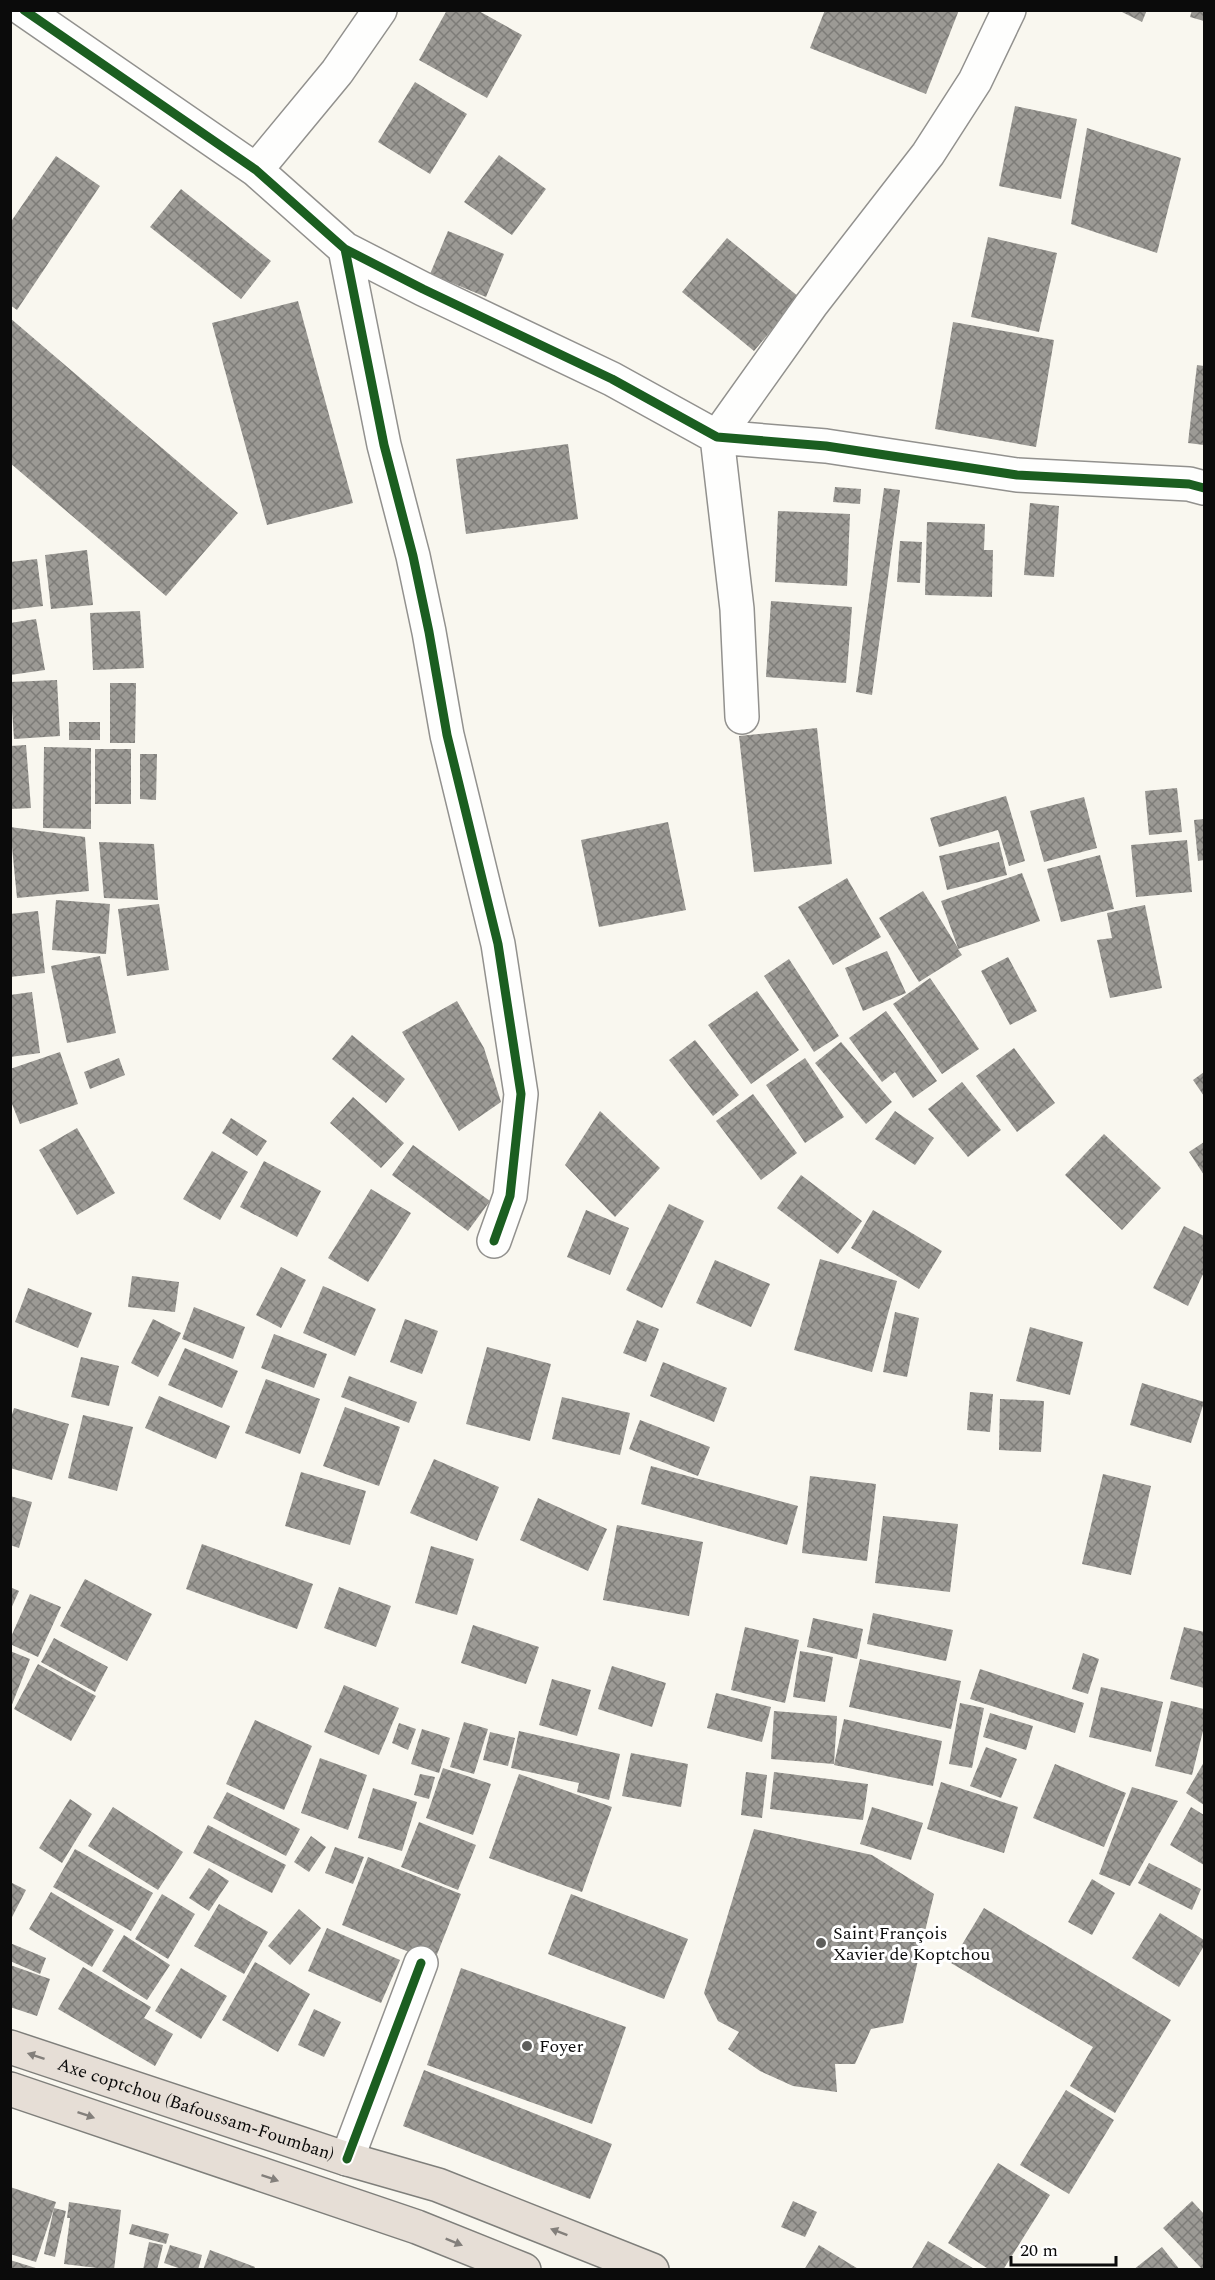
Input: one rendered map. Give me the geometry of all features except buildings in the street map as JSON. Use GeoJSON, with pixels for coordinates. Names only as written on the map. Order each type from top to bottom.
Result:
{"type":"FeatureCollection","features":[{"type":"Feature","properties":{"kind":"highway","name":"Axe coptchou (Bafoussam-Foumban)"},"geometry":{"type":"LineString","coordinates":[[10,2047],[347,2159],[438,2185],[599,2259],[652,2270]]}},
{"type":"Feature","properties":{"kind":"highway"},"geometry":{"type":"LineString","coordinates":[[10,2089],[417,2227],[524,2270]]}},
{"type":"Feature","properties":{"kind":"street"},"geometry":{"type":"LineString","coordinates":[[24,10],[256,170],[345,249],[423,289],[612,379],[717,437],[826,446],[1017,475],[1190,484],[1204,488]]}},
{"type":"Feature","properties":{"kind":"street"},"geometry":{"type":"LineString","coordinates":[[256,170],[337,72],[380,10]]}},
{"type":"Feature","properties":{"kind":"street"},"geometry":{"type":"LineString","coordinates":[[742,717],[737,609],[717,437],[811,305],[927,154],[975,81],[1009,10]]}},
{"type":"Feature","properties":{"kind":"street"},"geometry":{"type":"LineString","coordinates":[[345,249],[384,445],[413,556],[427,622],[447,735],[500,955],[521,1094],[510,1196],[494,1241]]}},
{"type":"Feature","properties":{"kind":"street"},"geometry":{"type":"LineString","coordinates":[[347,2159],[421,1963]]}},
{"type":"Feature","properties":{"kind":"cycle path"},"geometry":{"type":"LineString","coordinates":[[24,10],[256,170],[345,249],[384,445],[413,556],[429,632],[447,735],[498,944],[521,1094],[510,1196],[494,1241]]}},
{"type":"Feature","properties":{"kind":"cycle path"},"geometry":{"type":"LineString","coordinates":[[345,249],[423,289],[612,379],[717,437],[826,446],[1017,475],[1189,484],[1204,488]]}},
{"type":"Feature","properties":{"kind":"cycle path"},"geometry":{"type":"LineString","coordinates":[[347,2159],[421,1963]]}},
{"type":"Feature","properties":{"kind":"place","name":"Saint François Xavier de Koptchou"},"geometry":{"type":"Point","coordinates":[821,1943]}},
{"type":"Feature","properties":{"kind":"place","name":"Foyer"},"geometry":{"type":"Point","coordinates":[527,2046]}}]}
